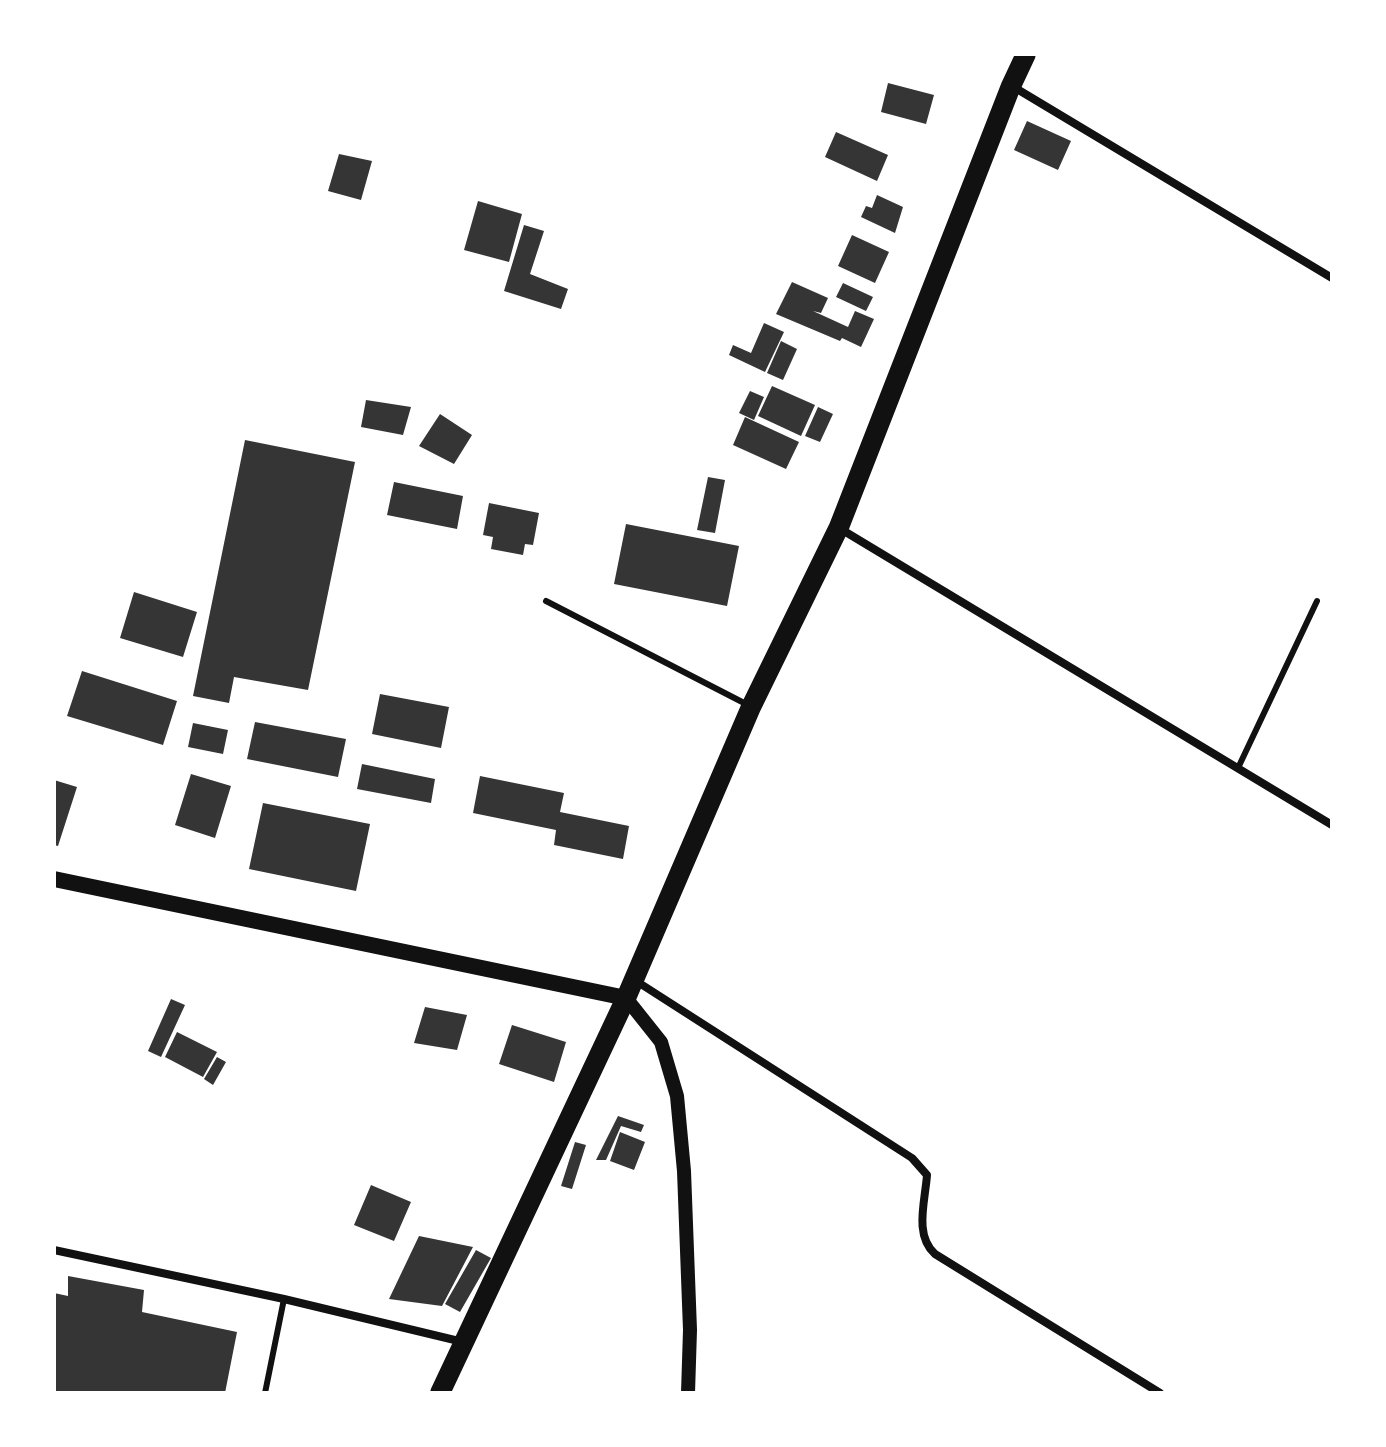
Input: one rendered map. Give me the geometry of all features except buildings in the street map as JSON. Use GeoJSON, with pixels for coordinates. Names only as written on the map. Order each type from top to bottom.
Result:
{"type":"FeatureCollection","features":[{"type":"Feature","properties":{"kind":"main road"},"geometry":{"type":"LineString","coordinates":[[440,1393],[626,998],[751,707],[839,527],[1026,54]]}},
{"type":"Feature","properties":{"kind":"main road"},"geometry":{"type":"LineString","coordinates":[[54,879],[626,998]]}},
{"type":"Feature","properties":{"kind":"street"},"geometry":{"type":"LineString","coordinates":[[1011,86],[1332,278]]}},
{"type":"Feature","properties":{"kind":"street"},"geometry":{"type":"LineString","coordinates":[[839,527],[1332,825]]}},
{"type":"Feature","properties":{"kind":"street"},"geometry":{"type":"LineString","coordinates":[[633,978],[912,1158],[927,1175],[922,1236],[927,1247],[1160,1393]]}},
{"type":"Feature","properties":{"kind":"street"},"geometry":{"type":"LineString","coordinates":[[626,998],[661,1042],[677,1096],[684,1171],[690,1330],[688,1393]]}},
{"type":"Feature","properties":{"kind":"street"},"geometry":{"type":"LineString","coordinates":[[54,1250],[284,1299],[464,1342]]}},
{"type":"Feature","properties":{"kind":"lane"},"geometry":{"type":"LineString","coordinates":[[546,601],[751,707]]}},
{"type":"Feature","properties":{"kind":"lane"},"geometry":{"type":"LineString","coordinates":[[1238,768],[1317,601]]}},
{"type":"Feature","properties":{"kind":"lane"},"geometry":{"type":"LineString","coordinates":[[265,1393],[284,1299]]}}]}
